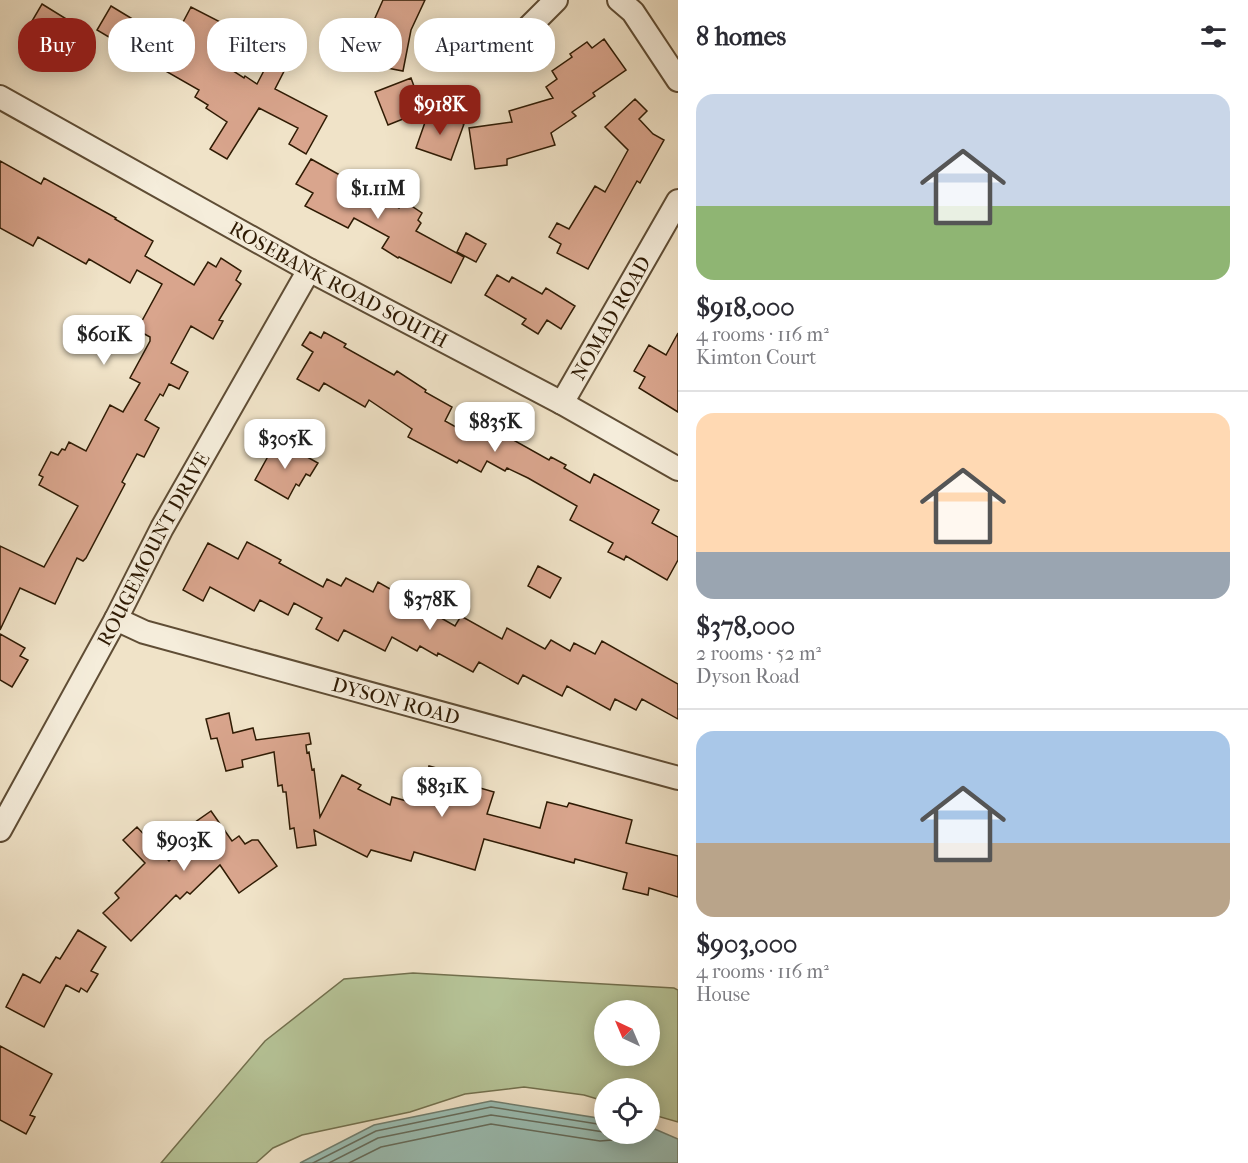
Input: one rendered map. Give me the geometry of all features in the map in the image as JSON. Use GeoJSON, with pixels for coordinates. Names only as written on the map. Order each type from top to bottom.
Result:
{"type":"FeatureCollection","features":[{"type":"Feature","properties":{"kind":"street"},"geometry":{"type":"LineString","coordinates":[[538,18],[556,0]]}},
{"type":"Feature","properties":{"kind":"street"},"geometry":{"type":"LineString","coordinates":[[619,0],[633,12],[678,80]]}},
{"type":"Feature","properties":{"kind":"street","name":"ROSEBANK ROAD SOUTH"},"geometry":{"type":"LineString","coordinates":[[0,97],[309,270],[562,403],[678,469]]}},
{"type":"Feature","properties":{"kind":"street","name":"NOMAD ROAD"},"geometry":{"type":"LineString","coordinates":[[562,403],[678,201]]}},
{"type":"Feature","properties":{"kind":"street","name":"ROUGEMOUNT DRIVE"},"geometry":{"type":"LineString","coordinates":[[0,830],[116,619],[162,528],[309,270]]}},
{"type":"Feature","properties":{"kind":"street","name":"DYSON ROAD"},"geometry":{"type":"LineString","coordinates":[[116,619],[154,635],[678,778]]}},
{"type":"Feature","properties":{"kind":"green space"},"geometry":{"type":"Polygon","coordinates":[[[413,973],[674,988],[678,990],[678,1122],[660,1117],[660,1078],[594,1078],[594,1098],[524,1087],[465,1094],[410,1112],[302,1135],[273,1148],[256,1163],[161,1163],[265,1041],[344,979],[413,973]]]}},
{"type":"Feature","properties":{"kind":"water"},"geometry":{"type":"Polygon","coordinates":[[[491,1101],[594,1117],[594,1144],[660,1144],[660,1131],[678,1139],[678,1163],[300,1163],[374,1125],[491,1101]]]}},
{"type":"Feature","properties":{"kind":"building"},"geometry":{"type":"Polygon","coordinates":[[[383,0],[425,0],[417,18],[414,18],[403,71],[402,18],[375,18],[383,0]]]}},
{"type":"Feature","properties":{"kind":"building"},"geometry":{"type":"Polygon","coordinates":[[[42,4],[65,18],[34,18],[42,4]]]}},
{"type":"Feature","properties":{"kind":"building"},"geometry":{"type":"Polygon","coordinates":[[[111,6],[131,18],[108,18],[108,37],[97,30],[111,6]]]}},
{"type":"Feature","properties":{"kind":"building"},"geometry":{"type":"Polygon","coordinates":[[[191,7],[212,18],[207,18],[207,72],[235,72],[257,84],[263,72],[284,72],[275,89],[327,116],[306,154],[289,144],[298,128],[259,108],[227,159],[210,149],[227,122],[206,108],[208,105],[195,97],[199,90],[167,72],[195,72],[195,18],[185,18],[191,7]]]}},
{"type":"Feature","properties":{"kind":"building"},"geometry":{"type":"Polygon","coordinates":[[[604,39],[626,70],[593,93],[595,96],[572,112],[576,116],[551,133],[555,145],[507,159],[507,165],[475,169],[469,128],[512,122],[509,111],[553,98],[546,87],[557,79],[553,72],[555,72],[555,69],[572,57],[570,54],[587,42],[592,48],[604,39]]]}},
{"type":"Feature","properties":{"kind":"building"},"geometry":{"type":"Polygon","coordinates":[[[411,78],[423,111],[388,125],[375,92],[411,78]]]}},
{"type":"Feature","properties":{"kind":"building"},"geometry":{"type":"Polygon","coordinates":[[[635,99],[647,111],[639,119],[653,134],[664,140],[640,183],[637,181],[588,269],[557,253],[561,244],[549,237],[557,223],[569,229],[595,186],[605,192],[628,150],[605,127],[635,99]]]}},
{"type":"Feature","properties":{"kind":"building"},"geometry":{"type":"Polygon","coordinates":[[[429,111],[464,124],[451,160],[416,148],[429,111]]]}},
{"type":"Feature","properties":{"kind":"building"},"geometry":{"type":"Polygon","coordinates":[[[311,159],[399,208],[404,201],[422,213],[418,220],[421,223],[416,231],[464,257],[451,283],[382,248],[389,237],[354,218],[348,228],[305,206],[313,193],[296,184],[311,159]]]}},
{"type":"Feature","properties":{"kind":"building"},"geometry":{"type":"Polygon","coordinates":[[[0,161],[41,184],[44,178],[153,241],[145,256],[194,285],[208,262],[216,267],[221,258],[241,271],[236,280],[241,284],[219,320],[223,321],[213,339],[191,326],[171,363],[188,372],[179,389],[169,384],[163,396],[160,394],[145,420],[159,428],[144,457],[137,454],[122,482],[125,484],[86,558],[83,561],[77,558],[55,604],[20,588],[0,630],[0,546],[44,567],[78,506],[39,485],[43,477],[39,475],[51,452],[58,455],[62,449],[65,450],[69,442],[86,451],[110,405],[123,412],[140,383],[130,378],[150,341],[150,337],[137,330],[162,284],[137,270],[130,283],[89,259],[86,264],[38,237],[33,246],[0,228],[0,161]]]}},
{"type":"Feature","properties":{"kind":"building"},"geometry":{"type":"Polygon","coordinates":[[[466,233],[486,244],[476,262],[457,252],[466,233]]]}},
{"type":"Feature","properties":{"kind":"building"},"geometry":{"type":"Polygon","coordinates":[[[497,275],[509,282],[512,277],[542,294],[546,288],[575,306],[561,329],[547,320],[538,334],[522,324],[526,319],[485,295],[497,275]]]}},
{"type":"Feature","properties":{"kind":"building"},"geometry":{"type":"Polygon","coordinates":[[[310,332],[321,338],[324,332],[346,344],[344,347],[394,375],[397,371],[426,390],[425,392],[452,407],[445,421],[472,436],[479,424],[549,460],[551,457],[566,465],[564,468],[590,483],[594,474],[659,510],[652,523],[678,537],[678,560],[667,580],[626,556],[624,560],[608,552],[613,543],[570,520],[577,506],[528,478],[507,468],[505,471],[487,461],[481,472],[459,460],[457,463],[408,437],[412,429],[369,400],[365,407],[324,383],[319,391],[297,379],[313,352],[302,345],[310,332]]]}},
{"type":"Feature","properties":{"kind":"building"},"geometry":{"type":"Polygon","coordinates":[[[678,333],[678,412],[639,388],[645,377],[634,371],[649,345],[666,355],[678,333]]]}},
{"type":"Feature","properties":{"kind":"building"},"geometry":{"type":"Polygon","coordinates":[[[277,440],[318,463],[310,476],[306,474],[299,486],[296,484],[288,499],[255,480],[277,440]]]}},
{"type":"Feature","properties":{"kind":"building"},"geometry":{"type":"Polygon","coordinates":[[[247,542],[281,560],[279,563],[323,587],[327,579],[341,586],[346,578],[373,592],[378,582],[455,626],[461,616],[502,639],[507,628],[545,649],[551,640],[570,651],[574,643],[595,654],[602,641],[678,684],[678,719],[642,699],[636,710],[615,699],[610,710],[567,686],[562,696],[523,675],[518,684],[479,662],[473,672],[438,653],[437,656],[420,646],[417,651],[392,637],[385,651],[344,630],[338,641],[316,629],[322,618],[294,603],[288,615],[260,600],[254,611],[210,587],[203,601],[183,590],[208,543],[238,559],[247,542]]]}},
{"type":"Feature","properties":{"kind":"building"},"geometry":{"type":"Polygon","coordinates":[[[538,566],[561,578],[550,598],[528,586],[538,566]]]}},
{"type":"Feature","properties":{"kind":"building"},"geometry":{"type":"Polygon","coordinates":[[[0,634],[25,648],[20,656],[28,660],[12,687],[0,680],[0,634]]]}},
{"type":"Feature","properties":{"kind":"building"},"geometry":{"type":"Polygon","coordinates":[[[229,713],[233,733],[253,728],[256,740],[309,733],[311,744],[306,745],[307,753],[309,752],[312,770],[314,769],[320,817],[342,775],[361,785],[358,789],[390,805],[392,797],[418,804],[429,766],[451,772],[449,779],[494,792],[487,814],[540,828],[547,802],[567,807],[569,803],[632,820],[626,843],[678,856],[678,897],[649,888],[648,895],[623,889],[627,873],[575,859],[574,863],[484,839],[475,870],[414,852],[411,861],[371,850],[367,857],[314,830],[316,845],[297,848],[294,828],[290,829],[286,792],[283,792],[282,785],[278,786],[274,752],[242,760],[243,767],[226,771],[217,738],[211,739],[206,719],[229,713]]]}},
{"type":"Feature","properties":{"kind":"building"},"geometry":{"type":"Polygon","coordinates":[[[211,811],[232,841],[239,836],[245,844],[258,840],[277,866],[239,893],[220,865],[190,894],[187,892],[180,899],[176,895],[131,941],[103,913],[119,898],[115,893],[145,863],[123,840],[137,827],[169,861],[197,834],[191,825],[211,811]]]}},
{"type":"Feature","properties":{"kind":"building"},"geometry":{"type":"Polygon","coordinates":[[[78,930],[106,947],[91,971],[98,974],[87,992],[81,988],[79,992],[66,985],[44,1027],[6,1007],[23,974],[40,983],[56,957],[60,959],[78,930]]]}},
{"type":"Feature","properties":{"kind":"building"},"geometry":{"type":"Polygon","coordinates":[[[0,1046],[52,1074],[30,1115],[35,1117],[26,1134],[0,1120],[0,1046]]]}}]}
